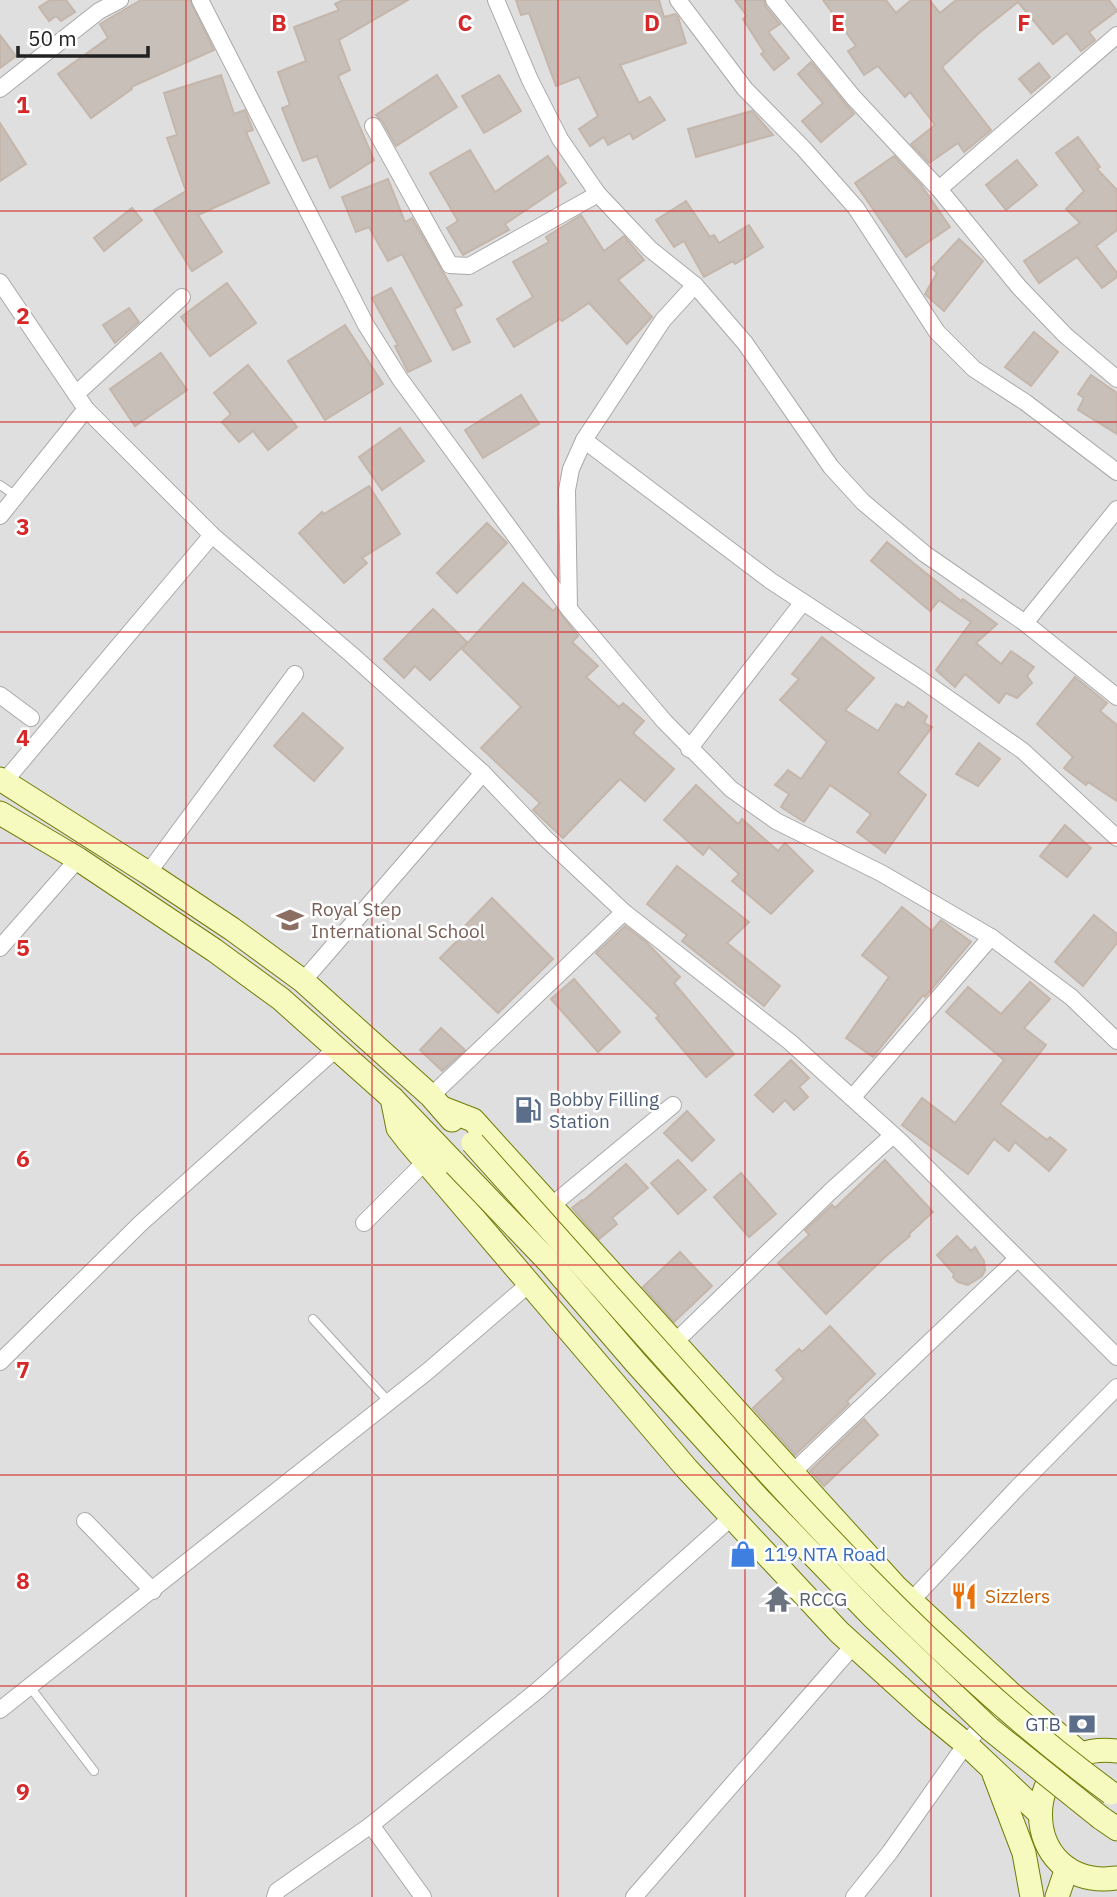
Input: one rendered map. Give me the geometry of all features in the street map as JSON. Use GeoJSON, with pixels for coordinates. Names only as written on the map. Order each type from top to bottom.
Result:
{"type":"FeatureCollection","features":[{"type":"Feature","properties":{"kind":"main road"},"geometry":{"type":"LineString","coordinates":[[2,781],[148,873],[303,981],[437,1102],[779,1486],[898,1609],[997,1702],[1117,1797]]}},
{"type":"Feature","properties":{"kind":"main road"},"geometry":{"type":"LineString","coordinates":[[0,813],[78,859],[270,990],[392,1098],[550,1263],[750,1489],[874,1618],[990,1728],[1117,1829]]}},
{"type":"Feature","properties":{"kind":"main road"},"geometry":{"type":"LineString","coordinates":[[392,1098],[398,1128],[425,1162],[687,1469],[852,1646],[966,1744],[1039,1813]]}},
{"type":"Feature","properties":{"kind":"main road"},"geometry":{"type":"LineString","coordinates":[[437,1102],[473,1120],[911,1601],[1010,1693],[1081,1754]]}},
{"type":"Feature","properties":{"kind":"main road"},"geometry":{"type":"LineString","coordinates":[[1105,1885],[1067,1868],[1057,1860],[1044,1838],[1039,1813],[1051,1777],[1059,1768],[1081,1754],[1117,1751]]}},
{"type":"Feature","properties":{"kind":"main road"},"geometry":{"type":"LineString","coordinates":[[993,1771],[1024,1853],[1032,1897]]}},
{"type":"Feature","properties":{"kind":"main road"},"geometry":{"type":"LineString","coordinates":[[1057,1897],[1067,1868]]}},
{"type":"Feature","properties":{"kind":"street"},"geometry":{"type":"LineString","coordinates":[[0,89],[99,11],[120,0]]}},
{"type":"Feature","properties":{"kind":"street"},"geometry":{"type":"LineString","coordinates":[[200,0],[366,325],[400,379],[569,609],[689,749],[731,789],[776,821],[881,873],[991,937],[1071,998],[1117,1041]]}},
{"type":"Feature","properties":{"kind":"street"},"geometry":{"type":"LineString","coordinates":[[496,0],[530,80],[560,139],[598,194],[650,249],[695,285],[745,343],[831,467],[863,502],[925,554],[1025,623],[1117,697]]}},
{"type":"Feature","properties":{"kind":"street"},"geometry":{"type":"LineString","coordinates":[[678,0],[745,89],[804,149],[856,208],[937,332],[974,369],[1025,402],[1117,472]]}},
{"type":"Feature","properties":{"kind":"street"},"geometry":{"type":"LineString","coordinates":[[774,0],[853,97],[939,189],[1046,316],[1117,379]]}},
{"type":"Feature","properties":{"kind":"street"},"geometry":{"type":"LineString","coordinates":[[939,189],[1117,35]]}},
{"type":"Feature","properties":{"kind":"street"},"geometry":{"type":"LineString","coordinates":[[373,126],[450,265],[469,266],[598,194]]}},
{"type":"Feature","properties":{"kind":"street"},"geometry":{"type":"LineString","coordinates":[[0,282],[86,409],[212,535],[352,655],[483,773],[545,838],[624,912],[790,1042],[852,1098],[1117,1357]]}},
{"type":"Feature","properties":{"kind":"street"},"geometry":{"type":"LineString","coordinates":[[569,609],[567,489],[571,469],[584,440],[663,320],[695,285]]}},
{"type":"Feature","properties":{"kind":"street"},"geometry":{"type":"LineString","coordinates":[[76,394],[182,297]]}},
{"type":"Feature","properties":{"kind":"street"},"geometry":{"type":"LineString","coordinates":[[0,516],[86,409]]}},
{"type":"Feature","properties":{"kind":"street"},"geometry":{"type":"LineString","coordinates":[[584,440],[771,582],[922,680],[1024,751],[1117,838]]}},
{"type":"Feature","properties":{"kind":"street"},"geometry":{"type":"LineString","coordinates":[[1025,623],[1117,509]]}},
{"type":"Feature","properties":{"kind":"street"},"geometry":{"type":"LineString","coordinates":[[2,781],[212,535]]}},
{"type":"Feature","properties":{"kind":"street"},"geometry":{"type":"LineString","coordinates":[[689,749],[803,602]]}},
{"type":"Feature","properties":{"kind":"street"},"geometry":{"type":"LineString","coordinates":[[148,873],[295,674]]}},
{"type":"Feature","properties":{"kind":"street"},"geometry":{"type":"LineString","coordinates":[[0,695],[31,718]]}},
{"type":"Feature","properties":{"kind":"street"},"geometry":{"type":"LineString","coordinates":[[303,981],[483,773]]}},
{"type":"Feature","properties":{"kind":"street"},"geometry":{"type":"LineString","coordinates":[[0,948],[78,859]]}},
{"type":"Feature","properties":{"kind":"street"},"geometry":{"type":"LineString","coordinates":[[437,1102],[624,912]]}},
{"type":"Feature","properties":{"kind":"street"},"geometry":{"type":"LineString","coordinates":[[852,1098],[991,937]]}},
{"type":"Feature","properties":{"kind":"street"},"geometry":{"type":"LineString","coordinates":[[0,1362],[142,1223],[337,1048]]}},
{"type":"Feature","properties":{"kind":"street"},"geometry":{"type":"LineString","coordinates":[[551,1206],[673,1105]]}},
{"type":"Feature","properties":{"kind":"street"},"geometry":{"type":"LineString","coordinates":[[675,1342],[832,1190],[893,1136]]}},
{"type":"Feature","properties":{"kind":"street"},"geometry":{"type":"LineString","coordinates":[[364,1223],[425,1162]]}},
{"type":"Feature","properties":{"kind":"street"},"geometry":{"type":"LineString","coordinates":[[793,1472],[1017,1259]]}},
{"type":"Feature","properties":{"kind":"street"},"geometry":{"type":"LineString","coordinates":[[0,1710],[389,1402],[529,1284]]}},
{"type":"Feature","properties":{"kind":"street"},"geometry":{"type":"LineString","coordinates":[[911,1601],[1117,1387]]}},
{"type":"Feature","properties":{"kind":"street"},"geometry":{"type":"LineString","coordinates":[[275,1897],[276,1891],[371,1825],[538,1690],[732,1517]]}},
{"type":"Feature","properties":{"kind":"street"},"geometry":{"type":"LineString","coordinates":[[85,1521],[153,1591]]}},
{"type":"Feature","properties":{"kind":"street"},"geometry":{"type":"LineString","coordinates":[[634,1897],[852,1646]]}},
{"type":"Feature","properties":{"kind":"street"},"geometry":{"type":"LineString","coordinates":[[854,1897],[890,1852],[966,1744],[1010,1693]]}},
{"type":"Feature","properties":{"kind":"street"},"geometry":{"type":"LineString","coordinates":[[371,1825],[423,1897]]}},
{"type":"Feature","properties":{"kind":"lane"},"geometry":{"type":"LineString","coordinates":[[0,485],[16,496]]}},
{"type":"Feature","properties":{"kind":"lane"},"geometry":{"type":"LineString","coordinates":[[313,1319],[389,1402]]}},
{"type":"Feature","properties":{"kind":"lane"},"geometry":{"type":"LineString","coordinates":[[30,1687],[94,1772]]}},
{"type":"Feature","properties":{"kind":"shaded area"},"geometry":{"type":"Polygon","coordinates":[[[0,0],[1117,0],[1117,1897],[0,1897],[0,0]]]}},
{"type":"Feature","properties":{"kind":"building"},"geometry":{"type":"Polygon","coordinates":[[[50,0],[66,0],[75,12],[61,21],[56,16],[49,21],[39,7],[50,0]]]}},
{"type":"Feature","properties":{"kind":"building"},"geometry":{"type":"Polygon","coordinates":[[[141,0],[190,0],[214,50],[131,87],[132,89],[91,118],[58,74],[108,38],[100,24],[141,0]]]}},
{"type":"Feature","properties":{"kind":"building"},"geometry":{"type":"Polygon","coordinates":[[[343,0],[408,0],[339,40],[350,70],[338,76],[374,160],[330,188],[317,156],[303,161],[282,108],[290,105],[278,72],[306,61],[294,27],[339,10],[335,4],[343,0]]]}},
{"type":"Feature","properties":{"kind":"building"},"geometry":{"type":"Polygon","coordinates":[[[516,0],[659,0],[664,17],[675,14],[678,17],[686,43],[620,65],[639,103],[650,97],[665,120],[633,139],[630,133],[608,145],[604,137],[590,146],[579,129],[598,116],[579,77],[556,86],[529,13],[521,15],[516,0]]]}},
{"type":"Feature","properties":{"kind":"building"},"geometry":{"type":"Polygon","coordinates":[[[735,0],[764,0],[766,7],[780,24],[768,32],[789,58],[774,70],[761,54],[764,52],[743,19],[747,16],[735,0]]]}},
{"type":"Feature","properties":{"kind":"building"},"geometry":{"type":"Polygon","coordinates":[[[823,0],[886,0],[896,13],[911,0],[929,0],[940,13],[956,0],[1109,0],[1117,11],[1089,32],[1095,40],[1081,51],[1067,33],[1053,44],[1018,2],[979,33],[942,67],[991,130],[964,152],[958,143],[929,163],[911,144],[935,125],[910,92],[905,97],[878,66],[864,75],[848,51],[856,46],[823,0]]]}},
{"type":"Feature","properties":{"kind":"building"},"geometry":{"type":"Polygon","coordinates":[[[0,35],[16,56],[0,68],[0,35]]]}},
{"type":"Feature","properties":{"kind":"building"},"geometry":{"type":"Polygon","coordinates":[[[811,62],[854,114],[821,142],[802,121],[823,103],[798,74],[811,62]]]}},
{"type":"Feature","properties":{"kind":"building"},"geometry":{"type":"Polygon","coordinates":[[[1039,63],[1050,77],[1031,93],[1019,79],[1039,63]]]}},
{"type":"Feature","properties":{"kind":"building"},"geometry":{"type":"Polygon","coordinates":[[[221,75],[234,114],[245,110],[253,130],[246,132],[269,183],[198,215],[222,252],[192,271],[154,210],[186,191],[167,138],[177,135],[164,93],[221,75]]]}},
{"type":"Feature","properties":{"kind":"building"},"geometry":{"type":"Polygon","coordinates":[[[437,75],[457,107],[396,146],[376,115],[437,75]]]}},
{"type":"Feature","properties":{"kind":"building"},"geometry":{"type":"Polygon","coordinates":[[[499,75],[521,111],[484,133],[462,96],[499,75]]]}},
{"type":"Feature","properties":{"kind":"building"},"geometry":{"type":"Polygon","coordinates":[[[752,111],[773,135],[696,157],[688,129],[752,111]]]}},
{"type":"Feature","properties":{"kind":"building"},"geometry":{"type":"Polygon","coordinates":[[[0,123],[26,164],[0,181],[0,123]]]}},
{"type":"Feature","properties":{"kind":"building"},"geometry":{"type":"Polygon","coordinates":[[[1078,137],[1100,167],[1097,169],[1117,190],[1117,230],[1096,246],[1117,273],[1117,277],[1102,288],[1077,257],[1039,283],[1024,261],[1080,223],[1066,209],[1084,191],[1056,153],[1078,137]]]}},
{"type":"Feature","properties":{"kind":"building"},"geometry":{"type":"Polygon","coordinates":[[[470,150],[495,192],[548,156],[566,183],[505,224],[509,230],[463,255],[447,228],[458,221],[430,173],[470,150]]]}},
{"type":"Feature","properties":{"kind":"building"},"geometry":{"type":"Polygon","coordinates":[[[894,156],[921,185],[950,227],[906,257],[855,183],[894,156]]]}},
{"type":"Feature","properties":{"kind":"building"},"geometry":{"type":"Polygon","coordinates":[[[1017,160],[1037,185],[1006,210],[986,185],[1017,160]]]}},
{"type":"Feature","properties":{"kind":"building"},"geometry":{"type":"Polygon","coordinates":[[[388,179],[405,222],[412,218],[462,305],[454,309],[470,342],[453,350],[402,254],[388,261],[369,227],[356,232],[342,197],[388,179]]]}},
{"type":"Feature","properties":{"kind":"building"},"geometry":{"type":"Polygon","coordinates":[[[686,201],[710,237],[714,235],[719,243],[749,225],[763,247],[735,264],[733,261],[704,277],[684,241],[674,247],[656,220],[686,201]]]}},
{"type":"Feature","properties":{"kind":"building"},"geometry":{"type":"Polygon","coordinates":[[[132,208],[142,220],[104,251],[94,238],[132,208]]]}},
{"type":"Feature","properties":{"kind":"building"},"geometry":{"type":"Polygon","coordinates":[[[581,215],[604,251],[624,236],[644,260],[618,280],[652,317],[627,344],[589,303],[514,347],[497,319],[533,297],[513,262],[549,242],[546,237],[581,215]]]}},
{"type":"Feature","properties":{"kind":"building"},"geometry":{"type":"Polygon","coordinates":[[[959,239],[983,261],[944,311],[925,294],[937,273],[932,268],[959,239]]]}},
{"type":"Feature","properties":{"kind":"building"},"geometry":{"type":"Polygon","coordinates":[[[227,283],[256,323],[210,356],[181,317],[227,283]]]}},
{"type":"Feature","properties":{"kind":"building"},"geometry":{"type":"Polygon","coordinates":[[[391,288],[431,361],[408,372],[395,346],[398,345],[372,298],[391,288]]]}},
{"type":"Feature","properties":{"kind":"building"},"geometry":{"type":"Polygon","coordinates":[[[129,308],[139,322],[115,343],[103,325],[129,308]]]}},
{"type":"Feature","properties":{"kind":"building"},"geometry":{"type":"Polygon","coordinates":[[[345,325],[383,384],[325,420],[288,361],[345,325]]]}},
{"type":"Feature","properties":{"kind":"building"},"geometry":{"type":"Polygon","coordinates":[[[1034,332],[1058,352],[1031,386],[1005,367],[1034,332]]]}},
{"type":"Feature","properties":{"kind":"building"},"geometry":{"type":"Polygon","coordinates":[[[161,353],[187,390],[135,426],[110,389],[161,353]]]}},
{"type":"Feature","properties":{"kind":"building"},"geometry":{"type":"Polygon","coordinates":[[[248,365],[297,427],[268,450],[253,431],[239,442],[222,422],[231,414],[214,393],[248,365]]]}},
{"type":"Feature","properties":{"kind":"building"},"geometry":{"type":"Polygon","coordinates":[[[1091,375],[1117,393],[1117,434],[1078,410],[1084,398],[1078,394],[1091,375]]]}},
{"type":"Feature","properties":{"kind":"building"},"geometry":{"type":"Polygon","coordinates":[[[521,395],[539,424],[483,458],[465,430],[521,395]]]}},
{"type":"Feature","properties":{"kind":"building"},"geometry":{"type":"Polygon","coordinates":[[[400,428],[424,461],[382,490],[359,457],[400,428]]]}},
{"type":"Feature","properties":{"kind":"building"},"geometry":{"type":"Polygon","coordinates":[[[369,486],[400,534],[362,558],[367,563],[344,583],[299,533],[322,512],[324,514],[369,486]]]}},
{"type":"Feature","properties":{"kind":"building"},"geometry":{"type":"Polygon","coordinates":[[[487,523],[507,543],[457,593],[437,573],[487,523]]]}},
{"type":"Feature","properties":{"kind":"building"},"geometry":{"type":"Polygon","coordinates":[[[887,542],[961,601],[963,599],[997,624],[976,643],[1001,664],[1011,651],[1034,667],[1027,676],[1032,683],[1017,698],[1006,693],[999,703],[965,674],[955,687],[936,670],[971,622],[939,600],[930,611],[871,561],[887,542]]]}},
{"type":"Feature","properties":{"kind":"building"},"geometry":{"type":"Polygon","coordinates":[[[523,583],[553,611],[556,608],[578,636],[572,642],[598,666],[586,677],[619,707],[623,703],[644,721],[633,733],[674,769],[645,801],[620,779],[563,838],[533,810],[540,803],[481,748],[521,707],[462,649],[523,583]]]}},
{"type":"Feature","properties":{"kind":"building"},"geometry":{"type":"Polygon","coordinates":[[[433,609],[467,642],[430,680],[415,666],[404,678],[384,659],[433,609]]]}},
{"type":"Feature","properties":{"kind":"building"},"geometry":{"type":"Polygon","coordinates":[[[822,637],[874,678],[845,710],[878,731],[896,704],[904,708],[908,702],[927,716],[924,723],[932,727],[898,773],[926,795],[885,853],[857,832],[871,814],[830,785],[804,822],[781,807],[789,794],[775,785],[788,770],[801,779],[827,742],[780,700],[799,679],[792,674],[822,637]]]}},
{"type":"Feature","properties":{"kind":"building"},"geometry":{"type":"Polygon","coordinates":[[[1075,677],[1107,703],[1100,711],[1117,725],[1117,801],[1088,782],[1086,785],[1064,768],[1073,757],[1037,724],[1075,677]]]}},
{"type":"Feature","properties":{"kind":"building"},"geometry":{"type":"Polygon","coordinates":[[[303,713],[343,748],[314,781],[274,746],[303,713]]]}},
{"type":"Feature","properties":{"kind":"building"},"geometry":{"type":"Polygon","coordinates":[[[979,743],[1000,759],[978,786],[956,774],[979,743]]]}},
{"type":"Feature","properties":{"kind":"building"},"geometry":{"type":"Polygon","coordinates":[[[696,785],[738,824],[742,819],[778,851],[785,843],[813,871],[771,914],[732,881],[739,874],[709,847],[703,855],[664,820],[696,785]]]}},
{"type":"Feature","properties":{"kind":"building"},"geometry":{"type":"Polygon","coordinates":[[[1065,825],[1091,848],[1067,877],[1040,856],[1065,825]]]}},
{"type":"Feature","properties":{"kind":"building"},"geometry":{"type":"Polygon","coordinates":[[[677,866],[749,922],[727,943],[780,986],[764,1006],[682,941],[687,935],[647,904],[677,866]]]}},
{"type":"Feature","properties":{"kind":"building"},"geometry":{"type":"Polygon","coordinates":[[[492,898],[553,959],[498,1013],[440,958],[469,929],[465,926],[492,898]]]}},
{"type":"Feature","properties":{"kind":"building"},"geometry":{"type":"Polygon","coordinates":[[[902,907],[932,931],[941,920],[971,942],[925,997],[923,995],[873,1057],[846,1038],[889,977],[862,955],[902,907]]]}},
{"type":"Feature","properties":{"kind":"building"},"geometry":{"type":"Polygon","coordinates":[[[1094,915],[1117,934],[1117,943],[1083,986],[1055,962],[1094,915]]]}},
{"type":"Feature","properties":{"kind":"building"},"geometry":{"type":"Polygon","coordinates":[[[625,926],[646,942],[680,977],[674,983],[734,1054],[706,1077],[656,1018],[659,1016],[596,953],[625,926]]]}},
{"type":"Feature","properties":{"kind":"building"},"geometry":{"type":"Polygon","coordinates":[[[574,979],[620,1032],[598,1052],[551,999],[574,979]]]}},
{"type":"Feature","properties":{"kind":"building"},"geometry":{"type":"Polygon","coordinates":[[[1030,982],[1050,999],[1024,1028],[1046,1045],[1000,1104],[1047,1140],[1050,1137],[1066,1150],[1049,1171],[1015,1142],[1009,1151],[994,1139],[968,1174],[902,1125],[922,1098],[955,1123],[1004,1060],[946,1012],[968,987],[1001,1014],[1030,982]]]}},
{"type":"Feature","properties":{"kind":"building"},"geometry":{"type":"Polygon","coordinates":[[[441,1028],[465,1050],[442,1071],[420,1050],[441,1028]]]}},
{"type":"Feature","properties":{"kind":"building"},"geometry":{"type":"Polygon","coordinates":[[[791,1060],[809,1078],[799,1087],[808,1097],[794,1110],[785,1100],[773,1112],[755,1095],[791,1060]]]}},
{"type":"Feature","properties":{"kind":"building"},"geometry":{"type":"Polygon","coordinates":[[[687,1111],[714,1140],[692,1161],[664,1133],[687,1111]]]}},
{"type":"Feature","properties":{"kind":"building"},"geometry":{"type":"Polygon","coordinates":[[[678,1160],[706,1190],[678,1214],[651,1183],[678,1160]]]}},
{"type":"Feature","properties":{"kind":"building"},"geometry":{"type":"Polygon","coordinates":[[[885,1160],[933,1212],[826,1314],[778,1263],[809,1235],[805,1230],[832,1205],[835,1208],[885,1160]]]}},
{"type":"Feature","properties":{"kind":"building"},"geometry":{"type":"Polygon","coordinates":[[[626,1164],[648,1188],[612,1218],[617,1224],[599,1239],[572,1208],[626,1164]]]}},
{"type":"Feature","properties":{"kind":"building"},"geometry":{"type":"Polygon","coordinates":[[[741,1173],[776,1214],[749,1237],[714,1197],[741,1173]]]}},
{"type":"Feature","properties":{"kind":"building"},"geometry":{"type":"Polygon","coordinates":[[[957,1236],[971,1251],[975,1247],[984,1261],[985,1270],[982,1276],[968,1285],[958,1282],[937,1255],[957,1236]]]}},
{"type":"Feature","properties":{"kind":"building"},"geometry":{"type":"Polygon","coordinates":[[[680,1252],[712,1286],[674,1322],[643,1287],[680,1252]]]}},
{"type":"Feature","properties":{"kind":"building"},"geometry":{"type":"Polygon","coordinates":[[[830,1326],[875,1374],[847,1401],[849,1404],[795,1455],[753,1408],[784,1379],[776,1370],[799,1349],[802,1352],[830,1326]]]}},
{"type":"Feature","properties":{"kind":"building"},"geometry":{"type":"Polygon","coordinates":[[[864,1419],[878,1435],[824,1486],[810,1471],[864,1419]]]}},
{"type":"Feature","properties":{"kind":"place","name":"Royal Step International School"},"geometry":{"type":"Point","coordinates":[290,920]}},
{"type":"Feature","properties":{"kind":"place","name":"Bobby Filling Station"},"geometry":{"type":"Point","coordinates":[528,1110]}},
{"type":"Feature","properties":{"kind":"place","name":"119 NTA Road"},"geometry":{"type":"Point","coordinates":[743,1554]}},
{"type":"Feature","properties":{"kind":"place","name":"Sizzlers"},"geometry":{"type":"Point","coordinates":[964,1596]}},
{"type":"Feature","properties":{"kind":"place","name":"RCCG"},"geometry":{"type":"Point","coordinates":[778,1599]}},
{"type":"Feature","properties":{"kind":"place","name":"GTB"},"geometry":{"type":"Point","coordinates":[1082,1724]}}]}
